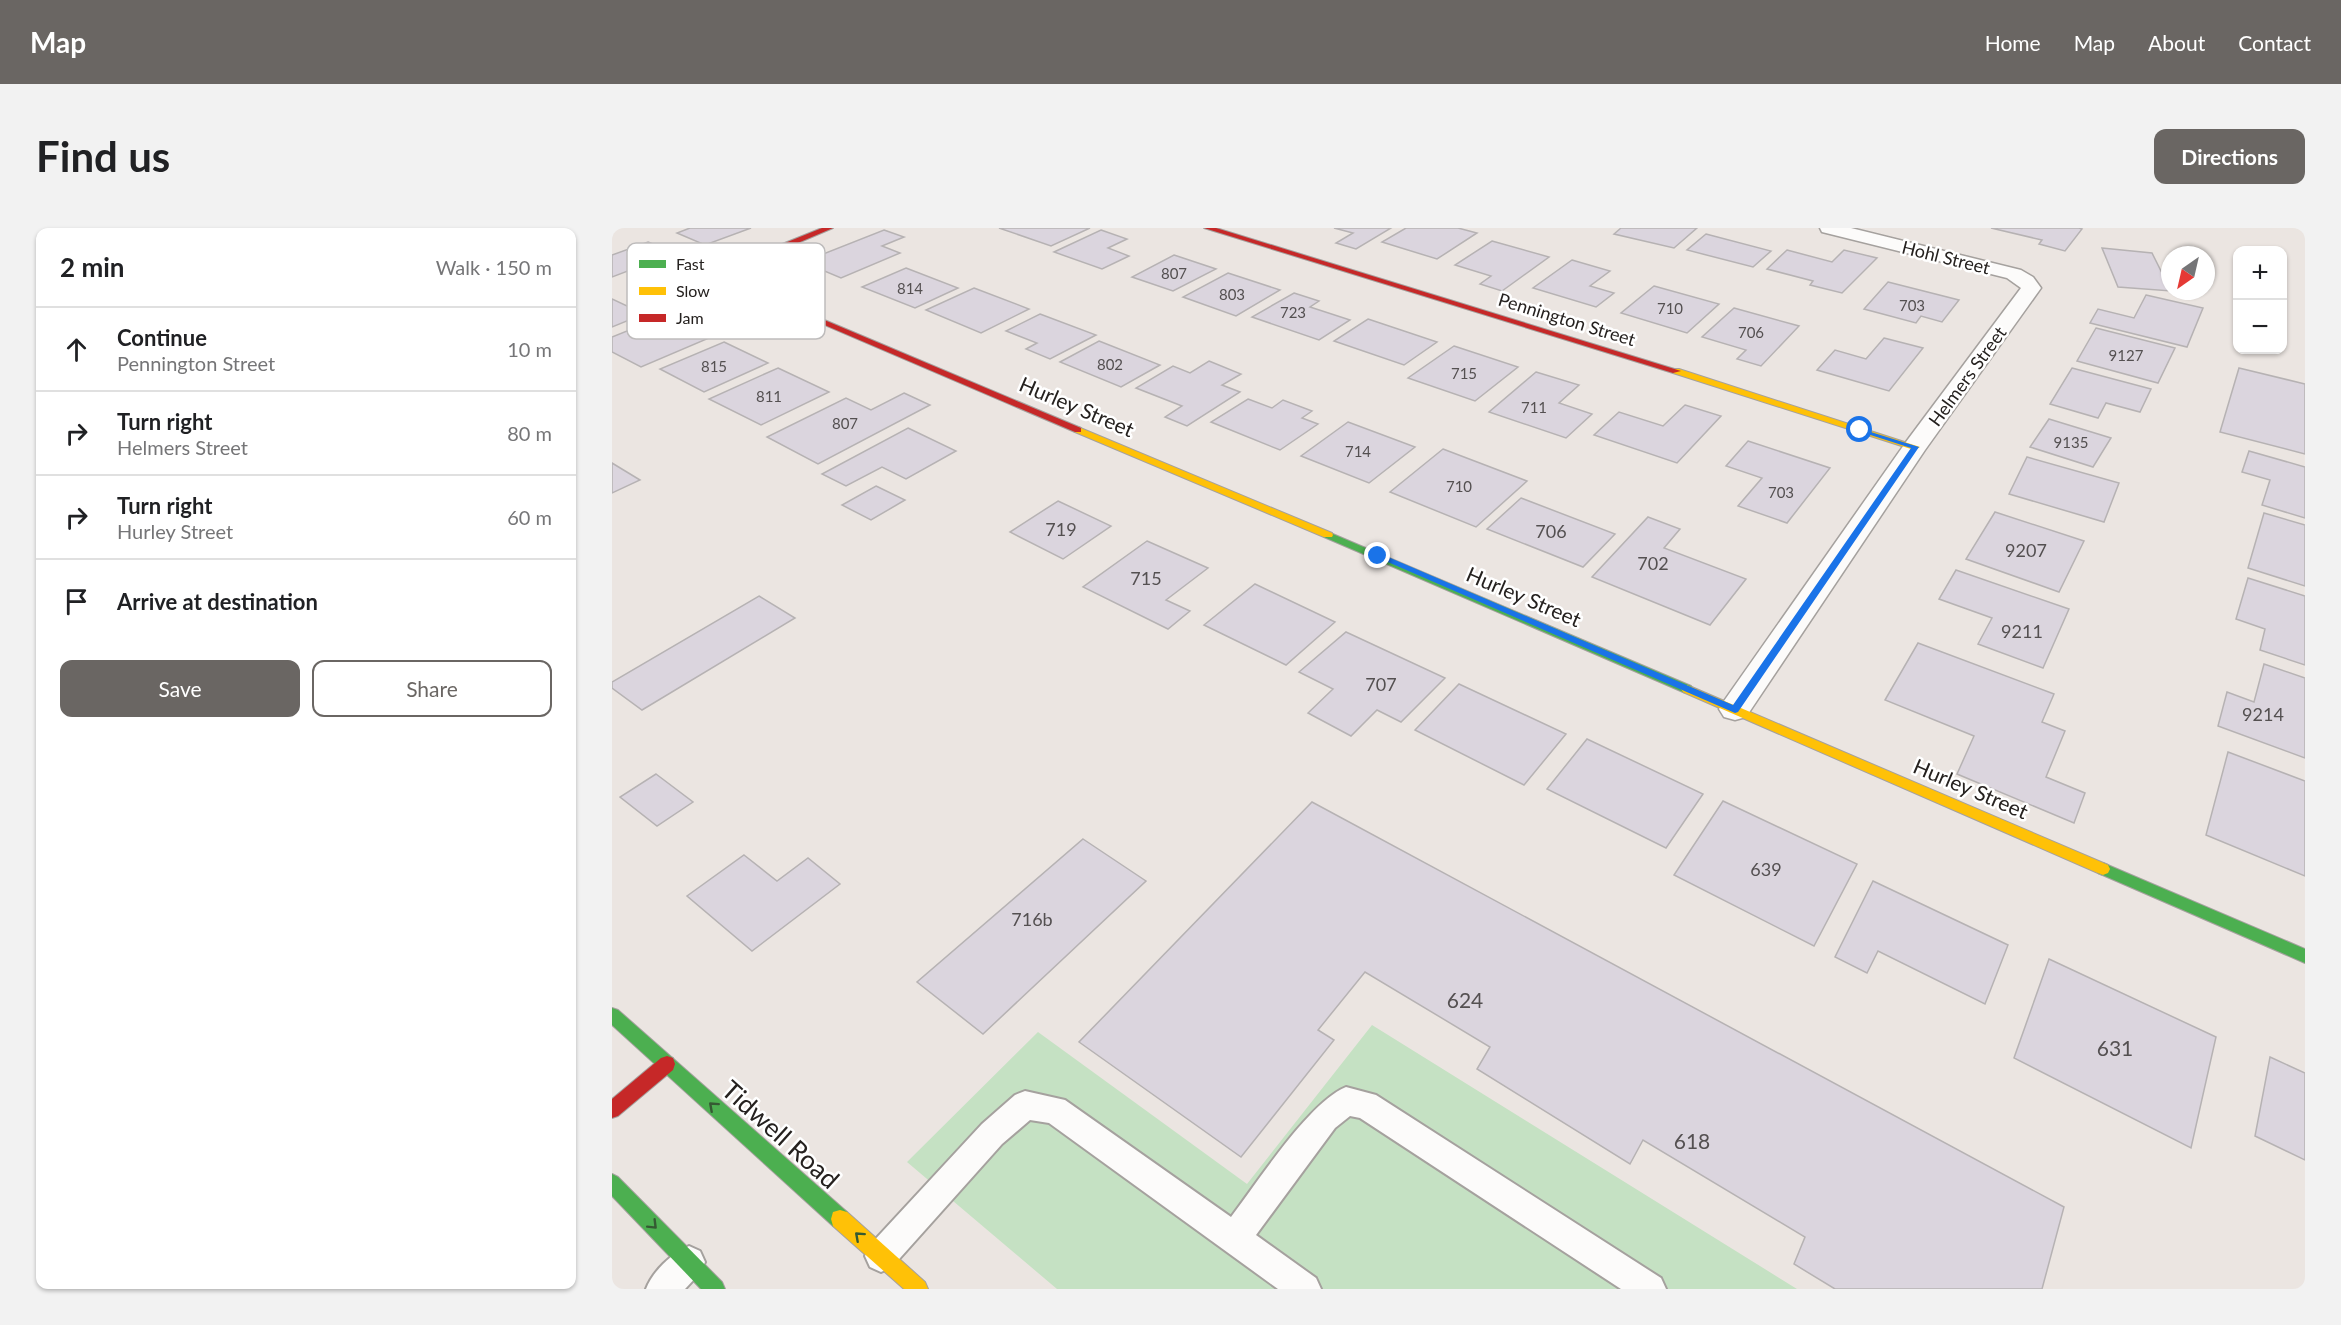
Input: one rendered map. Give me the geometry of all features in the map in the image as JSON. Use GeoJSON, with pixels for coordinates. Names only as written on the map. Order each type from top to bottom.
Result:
{"type":"FeatureCollection","features":[{"type":"Feature","properties":{"kind":"street","name":"Hurley Street"},"geometry":{"type":"LineString","coordinates":[[791,243],[829,228]]}},
{"type":"Feature","properties":{"kind":"street","name":"Pennington Street"},"geometry":{"type":"LineString","coordinates":[[1208,228],[1916,447]]}},
{"type":"Feature","properties":{"kind":"street","name":"Hohl Street"},"geometry":{"type":"LineString","coordinates":[[1829,228],[2014,274],[2026,281]]}},
{"type":"Feature","properties":{"kind":"street","name":"Helmers Street"},"geometry":{"type":"LineString","coordinates":[[1735,709],[1916,447],[2031,288],[2026,281]]}},
{"type":"Feature","properties":{"kind":"street","name":"Hurley Street"},"geometry":{"type":"LineString","coordinates":[[825,323],[1378,556],[2305,956]]}},
{"type":"Feature","properties":{"kind":"street","name":"Tidwell Road"},"geometry":{"type":"LineString","coordinates":[[612,1015],[918,1289]]}},
{"type":"Feature","properties":{"kind":"street"},"geometry":{"type":"LineString","coordinates":[[612,1110],[667,1064]]}},
{"type":"Feature","properties":{"kind":"street"},"geometry":{"type":"LineString","coordinates":[[619,1204],[689,1262],[715,1289]]}},
{"type":"Feature","properties":{"kind":"lane"},"geometry":{"type":"LineString","coordinates":[[1235,1237],[1325,1118],[1346,1101],[1366,1106],[1426,1142],[1650,1289]]}},
{"type":"Feature","properties":{"kind":"lane"},"geometry":{"type":"LineString","coordinates":[[881,1256],[992,1134],[1025,1105],[1055,1110],[1305,1289]]}},
{"type":"Feature","properties":{"kind":"lane"},"geometry":{"type":"LineString","coordinates":[[662,1289],[689,1262]]}},
{"type":"Feature","properties":{"kind":"green space"},"geometry":{"type":"Polygon","coordinates":[[[1372,1025],[1797,1289],[1057,1289],[907,1162],[1038,1032],[1247,1184],[1372,1025]]]}},
{"type":"Feature","properties":{"kind":"building"},"geometry":{"type":"Polygon","coordinates":[[[690,228],[751,228],[710,243],[700,243],[677,233],[690,228]]]}},
{"type":"Feature","properties":{"kind":"building"},"geometry":{"type":"Polygon","coordinates":[[[999,228],[1090,228],[1051,246],[999,228]]]}},
{"type":"Feature","properties":{"kind":"building"},"geometry":{"type":"Polygon","coordinates":[[[1334,228],[1391,228],[1356,249],[1336,243],[1353,233],[1334,228]]]}},
{"type":"Feature","properties":{"kind":"building"},"geometry":{"type":"Polygon","coordinates":[[[1406,228],[1458,228],[1477,233],[1437,259],[1382,242],[1406,228]]]}},
{"type":"Feature","properties":{"kind":"building"},"geometry":{"type":"Polygon","coordinates":[[[1621,228],[1697,228],[1674,248],[1614,234],[1621,228]]]}},
{"type":"Feature","properties":{"kind":"building"},"geometry":{"type":"Polygon","coordinates":[[[1991,228],[2082,229],[2065,251],[2039,244],[2042,240],[1991,228]]]}},
{"type":"Feature","properties":{"kind":"building"},"geometry":{"type":"Polygon","coordinates":[[[884,230],[904,237],[882,246],[900,253],[841,278],[825,271],[825,253],[884,230]]]}},
{"type":"Feature","properties":{"kind":"building"},"geometry":{"type":"Polygon","coordinates":[[[1101,230],[1127,239],[1108,248],[1129,256],[1102,269],[1054,252],[1101,230]]]}},
{"type":"Feature","properties":{"kind":"building"},"geometry":{"type":"Polygon","coordinates":[[[1706,234],[1771,251],[1753,267],[1687,250],[1706,234]]]}},
{"type":"Feature","properties":{"kind":"building"},"geometry":{"type":"Polygon","coordinates":[[[1492,241],[1549,257],[1502,291],[1480,284],[1491,276],[1455,265],[1492,241]]]}},
{"type":"Feature","properties":{"kind":"building"},"geometry":{"type":"Polygon","coordinates":[[[2102,248],[2152,253],[2161,271],[2161,290],[2118,287],[2102,248]]]}},
{"type":"Feature","properties":{"kind":"building"},"geometry":{"type":"Polygon","coordinates":[[[627,250],[627,271],[612,277],[612,255],[627,250]]]}},
{"type":"Feature","properties":{"kind":"building"},"geometry":{"type":"Polygon","coordinates":[[[1787,250],[1832,262],[1844,250],[1877,258],[1842,293],[1810,285],[1813,281],[1767,269],[1787,250]]]}},
{"type":"Feature","properties":{"kind":"building"},"geometry":{"type":"Polygon","coordinates":[[[1174,255],[1216,269],[1173,291],[1132,277],[1174,255]]]}},
{"type":"Feature","properties":{"kind":"building"},"geometry":{"type":"Polygon","coordinates":[[[1572,260],[1610,271],[1590,286],[1614,293],[1596,307],[1533,288],[1572,260]]]}},
{"type":"Feature","properties":{"kind":"building"},"geometry":{"type":"Polygon","coordinates":[[[906,268],[958,288],[915,308],[862,287],[906,268]]]}},
{"type":"Feature","properties":{"kind":"building"},"geometry":{"type":"Polygon","coordinates":[[[1228,273],[1280,290],[1236,316],[1183,297],[1228,273]]]}},
{"type":"Feature","properties":{"kind":"building"},"geometry":{"type":"Polygon","coordinates":[[[1888,282],[1959,300],[1942,322],[1921,316],[1916,323],[1864,309],[1888,282]]]}},
{"type":"Feature","properties":{"kind":"building"},"geometry":{"type":"Polygon","coordinates":[[[1654,286],[1719,304],[1687,333],[1621,313],[1654,286]]]}},
{"type":"Feature","properties":{"kind":"building"},"geometry":{"type":"Polygon","coordinates":[[[974,288],[1029,309],[981,333],[926,310],[974,288]]]}},
{"type":"Feature","properties":{"kind":"building"},"geometry":{"type":"Polygon","coordinates":[[[1294,293],[1319,301],[1310,307],[1350,320],[1319,340],[1252,317],[1294,293]]]}},
{"type":"Feature","properties":{"kind":"building"},"geometry":{"type":"Polygon","coordinates":[[[2146,295],[2203,308],[2187,347],[2090,323],[2098,309],[2134,318],[2146,295]]]}},
{"type":"Feature","properties":{"kind":"building"},"geometry":{"type":"Polygon","coordinates":[[[612,299],[627,306],[627,321],[612,327],[612,299]]]}},
{"type":"Feature","properties":{"kind":"building"},"geometry":{"type":"Polygon","coordinates":[[[1734,308],[1799,326],[1761,366],[1737,359],[1746,350],[1702,337],[1734,308]]]}},
{"type":"Feature","properties":{"kind":"building"},"geometry":{"type":"Polygon","coordinates":[[[1040,314],[1096,335],[1050,359],[1026,349],[1037,343],[1006,331],[1040,314]]]}},
{"type":"Feature","properties":{"kind":"building"},"geometry":{"type":"Polygon","coordinates":[[[1368,319],[1437,342],[1404,365],[1334,341],[1368,319]]]}},
{"type":"Feature","properties":{"kind":"building"},"geometry":{"type":"Polygon","coordinates":[[[2096,328],[2175,348],[2158,383],[2077,361],[2096,328]]]}},
{"type":"Feature","properties":{"kind":"building"},"geometry":{"type":"Polygon","coordinates":[[[627,331],[627,339],[707,339],[641,367],[612,352],[612,337],[627,331]]]}},
{"type":"Feature","properties":{"kind":"building"},"geometry":{"type":"Polygon","coordinates":[[[1884,338],[1923,348],[1889,391],[1817,370],[1835,350],[1866,359],[1884,338]]]}},
{"type":"Feature","properties":{"kind":"building"},"geometry":{"type":"Polygon","coordinates":[[[1099,341],[1160,365],[1121,387],[1060,362],[1099,341]]]}},
{"type":"Feature","properties":{"kind":"building"},"geometry":{"type":"Polygon","coordinates":[[[724,342],[768,363],[704,392],[660,369],[724,342]]]}},
{"type":"Feature","properties":{"kind":"building"},"geometry":{"type":"Polygon","coordinates":[[[1454,346],[1518,367],[1475,401],[1408,378],[1454,346]]]}},
{"type":"Feature","properties":{"kind":"building"},"geometry":{"type":"Polygon","coordinates":[[[1209,361],[1241,374],[1222,385],[1240,392],[1187,426],[1165,417],[1182,406],[1136,388],[1173,366],[1190,373],[1209,361]]]}},
{"type":"Feature","properties":{"kind":"building"},"geometry":{"type":"Polygon","coordinates":[[[778,368],[829,392],[761,425],[709,399],[778,368]]]}},
{"type":"Feature","properties":{"kind":"building"},"geometry":{"type":"Polygon","coordinates":[[[2072,368],[2151,389],[2140,412],[2106,403],[2098,418],[2050,404],[2072,368]]]}},
{"type":"Feature","properties":{"kind":"building"},"geometry":{"type":"Polygon","coordinates":[[[2239,368],[2305,384],[2305,454],[2220,432],[2239,368]]]}},
{"type":"Feature","properties":{"kind":"building"},"geometry":{"type":"Polygon","coordinates":[[[1536,372],[1579,385],[1559,403],[1592,414],[1566,438],[1489,412],[1536,372]]]}},
{"type":"Feature","properties":{"kind":"building"},"geometry":{"type":"Polygon","coordinates":[[[904,393],[930,405],[818,464],[767,437],[846,398],[871,410],[904,393]]]}},
{"type":"Feature","properties":{"kind":"building"},"geometry":{"type":"Polygon","coordinates":[[[1248,399],[1272,408],[1283,400],[1312,411],[1302,418],[1318,424],[1280,450],[1211,422],[1248,399]]]}},
{"type":"Feature","properties":{"kind":"building"},"geometry":{"type":"Polygon","coordinates":[[[1685,405],[1721,416],[1677,463],[1594,435],[1619,412],[1663,426],[1685,405]]]}},
{"type":"Feature","properties":{"kind":"building"},"geometry":{"type":"Polygon","coordinates":[[[2049,419],[2111,438],[2093,467],[2030,447],[2049,419]]]}},
{"type":"Feature","properties":{"kind":"building"},"geometry":{"type":"Polygon","coordinates":[[[1348,422],[1415,447],[1369,483],[1301,456],[1348,422]]]}},
{"type":"Feature","properties":{"kind":"building"},"geometry":{"type":"Polygon","coordinates":[[[908,428],[956,451],[906,479],[882,467],[846,486],[822,474],[908,428]]]}},
{"type":"Feature","properties":{"kind":"building"},"geometry":{"type":"Polygon","coordinates":[[[1748,441],[1830,468],[1787,523],[1738,506],[1762,478],[1726,466],[1748,441]]]}},
{"type":"Feature","properties":{"kind":"building"},"geometry":{"type":"Polygon","coordinates":[[[1443,449],[1527,481],[1476,527],[1390,492],[1443,449]]]}},
{"type":"Feature","properties":{"kind":"building"},"geometry":{"type":"Polygon","coordinates":[[[2249,451],[2305,467],[2305,518],[2262,505],[2270,480],[2242,472],[2249,451]]]}},
{"type":"Feature","properties":{"kind":"building"},"geometry":{"type":"Polygon","coordinates":[[[2027,457],[2119,483],[2104,522],[2009,494],[2027,457]]]}},
{"type":"Feature","properties":{"kind":"building"},"geometry":{"type":"Polygon","coordinates":[[[612,463],[640,480],[612,493],[612,463]]]}},
{"type":"Feature","properties":{"kind":"building"},"geometry":{"type":"Polygon","coordinates":[[[876,486],[905,500],[871,520],[842,505],[876,486]]]}},
{"type":"Feature","properties":{"kind":"building"},"geometry":{"type":"Polygon","coordinates":[[[1521,498],[1615,534],[1583,567],[1487,529],[1521,498]]]}},
{"type":"Feature","properties":{"kind":"building"},"geometry":{"type":"Polygon","coordinates":[[[1058,501],[1111,526],[1063,559],[1010,532],[1058,501]]]}},
{"type":"Feature","properties":{"kind":"building"},"geometry":{"type":"Polygon","coordinates":[[[1995,512],[2084,541],[2059,592],[1966,559],[1995,512]]]}},
{"type":"Feature","properties":{"kind":"building"},"geometry":{"type":"Polygon","coordinates":[[[2264,513],[2305,525],[2305,586],[2248,568],[2264,513]]]}},
{"type":"Feature","properties":{"kind":"building"},"geometry":{"type":"Polygon","coordinates":[[[1648,517],[1680,529],[1664,548],[1746,579],[1710,625],[1592,577],[1648,517]]]}},
{"type":"Feature","properties":{"kind":"building"},"geometry":{"type":"Polygon","coordinates":[[[1147,541],[1208,568],[1166,600],[1190,611],[1168,629],[1083,587],[1147,541]]]}},
{"type":"Feature","properties":{"kind":"building"},"geometry":{"type":"Polygon","coordinates":[[[1956,570],[2069,609],[2043,668],[1978,644],[1992,618],[1939,599],[1956,570]]]}},
{"type":"Feature","properties":{"kind":"building"},"geometry":{"type":"Polygon","coordinates":[[[2248,578],[2305,596],[2305,665],[2260,650],[2265,629],[2236,619],[2248,578]]]}},
{"type":"Feature","properties":{"kind":"building"},"geometry":{"type":"Polygon","coordinates":[[[1255,584],[1335,622],[1286,665],[1204,625],[1255,584]]]}},
{"type":"Feature","properties":{"kind":"building"},"geometry":{"type":"Polygon","coordinates":[[[759,596],[795,618],[642,710],[612,688],[612,682],[759,596]]]}},
{"type":"Feature","properties":{"kind":"building"},"geometry":{"type":"Polygon","coordinates":[[[1346,632],[1445,678],[1401,722],[1377,710],[1351,736],[1308,713],[1333,689],[1299,672],[1346,632]]]}},
{"type":"Feature","properties":{"kind":"building"},"geometry":{"type":"Polygon","coordinates":[[[1918,643],[2054,694],[2042,722],[2065,731],[2046,777],[2085,793],[2074,823],[1957,774],[1974,736],[1885,700],[1918,643]]]}},
{"type":"Feature","properties":{"kind":"building"},"geometry":{"type":"Polygon","coordinates":[[[2264,664],[2305,678],[2305,758],[2218,726],[2227,692],[2254,702],[2264,664]]]}},
{"type":"Feature","properties":{"kind":"building"},"geometry":{"type":"Polygon","coordinates":[[[1459,684],[1566,734],[1524,785],[1415,730],[1459,684]]]}},
{"type":"Feature","properties":{"kind":"building"},"geometry":{"type":"Polygon","coordinates":[[[1587,739],[1703,794],[1666,848],[1547,789],[1587,739]]]}},
{"type":"Feature","properties":{"kind":"building"},"geometry":{"type":"Polygon","coordinates":[[[2228,752],[2305,781],[2305,876],[2206,835],[2228,752]]]}},
{"type":"Feature","properties":{"kind":"building"},"geometry":{"type":"Polygon","coordinates":[[[656,774],[693,802],[657,826],[620,797],[656,774]]]}},
{"type":"Feature","properties":{"kind":"building"},"geometry":{"type":"Polygon","coordinates":[[[1723,801],[1857,864],[1814,946],[1674,875],[1723,801]]]}},
{"type":"Feature","properties":{"kind":"building"},"geometry":{"type":"Polygon","coordinates":[[[1312,802],[2064,1207],[2042,1289],[1835,1289],[1794,1264],[1805,1237],[1643,1140],[1630,1164],[1477,1069],[1490,1047],[1365,972],[1318,1030],[1334,1040],[1241,1157],[1079,1042],[1312,802]]]}},
{"type":"Feature","properties":{"kind":"building"},"geometry":{"type":"Polygon","coordinates":[[[1083,839],[1146,881],[983,1034],[917,982],[1083,839]]]}},
{"type":"Feature","properties":{"kind":"building"},"geometry":{"type":"Polygon","coordinates":[[[744,855],[777,881],[808,858],[840,884],[752,951],[687,896],[744,855]]]}},
{"type":"Feature","properties":{"kind":"building"},"geometry":{"type":"Polygon","coordinates":[[[1873,881],[2008,945],[1985,1004],[1878,951],[1867,973],[1835,957],[1873,881]]]}},
{"type":"Feature","properties":{"kind":"building"},"geometry":{"type":"Polygon","coordinates":[[[2049,959],[2216,1037],[2191,1148],[2014,1058],[2049,959]]]}},
{"type":"Feature","properties":{"kind":"building"},"geometry":{"type":"Polygon","coordinates":[[[2270,1057],[2305,1073],[2305,1160],[2255,1136],[2270,1057]]]}},
{"type":"Feature","properties":{"kind":"traffic: fast"},"geometry":{"type":"LineString","coordinates":[[1328,535],[1687,689]]}},
{"type":"Feature","properties":{"kind":"traffic: fast"},"geometry":{"type":"LineString","coordinates":[[2103,869],[2305,956]]}},
{"type":"Feature","properties":{"kind":"traffic: fast"},"geometry":{"type":"LineString","coordinates":[[612,1015],[840,1219]]}},
{"type":"Feature","properties":{"kind":"traffic: fast"},"geometry":{"type":"LineString","coordinates":[[612,1183],[715,1289]]}},
{"type":"Feature","properties":{"kind":"traffic: slow"},"geometry":{"type":"LineString","coordinates":[[1676,371],[1915,447]]}},
{"type":"Feature","properties":{"kind":"traffic: slow"},"geometry":{"type":"LineString","coordinates":[[1078,430],[1328,535]]}},
{"type":"Feature","properties":{"kind":"traffic: slow"},"geometry":{"type":"LineString","coordinates":[[1687,689],[2103,869]]}},
{"type":"Feature","properties":{"kind":"traffic: slow"},"geometry":{"type":"LineString","coordinates":[[840,1219],[918,1289]]}},
{"type":"Feature","properties":{"kind":"traffic: jam"},"geometry":{"type":"LineString","coordinates":[[792,243],[829,228]]}},
{"type":"Feature","properties":{"kind":"traffic: jam"},"geometry":{"type":"LineString","coordinates":[[1208,228],[1676,371]]}},
{"type":"Feature","properties":{"kind":"traffic: jam"},"geometry":{"type":"LineString","coordinates":[[825,323],[1078,430]]}},
{"type":"Feature","properties":{"kind":"traffic: jam"},"geometry":{"type":"LineString","coordinates":[[612,1110],[667,1064]]}},
{"type":"Feature","properties":{"kind":"route"},"geometry":{"type":"LineString","coordinates":[[1378,556],[1735,709],[1916,447],[1860,430]]}}]}
